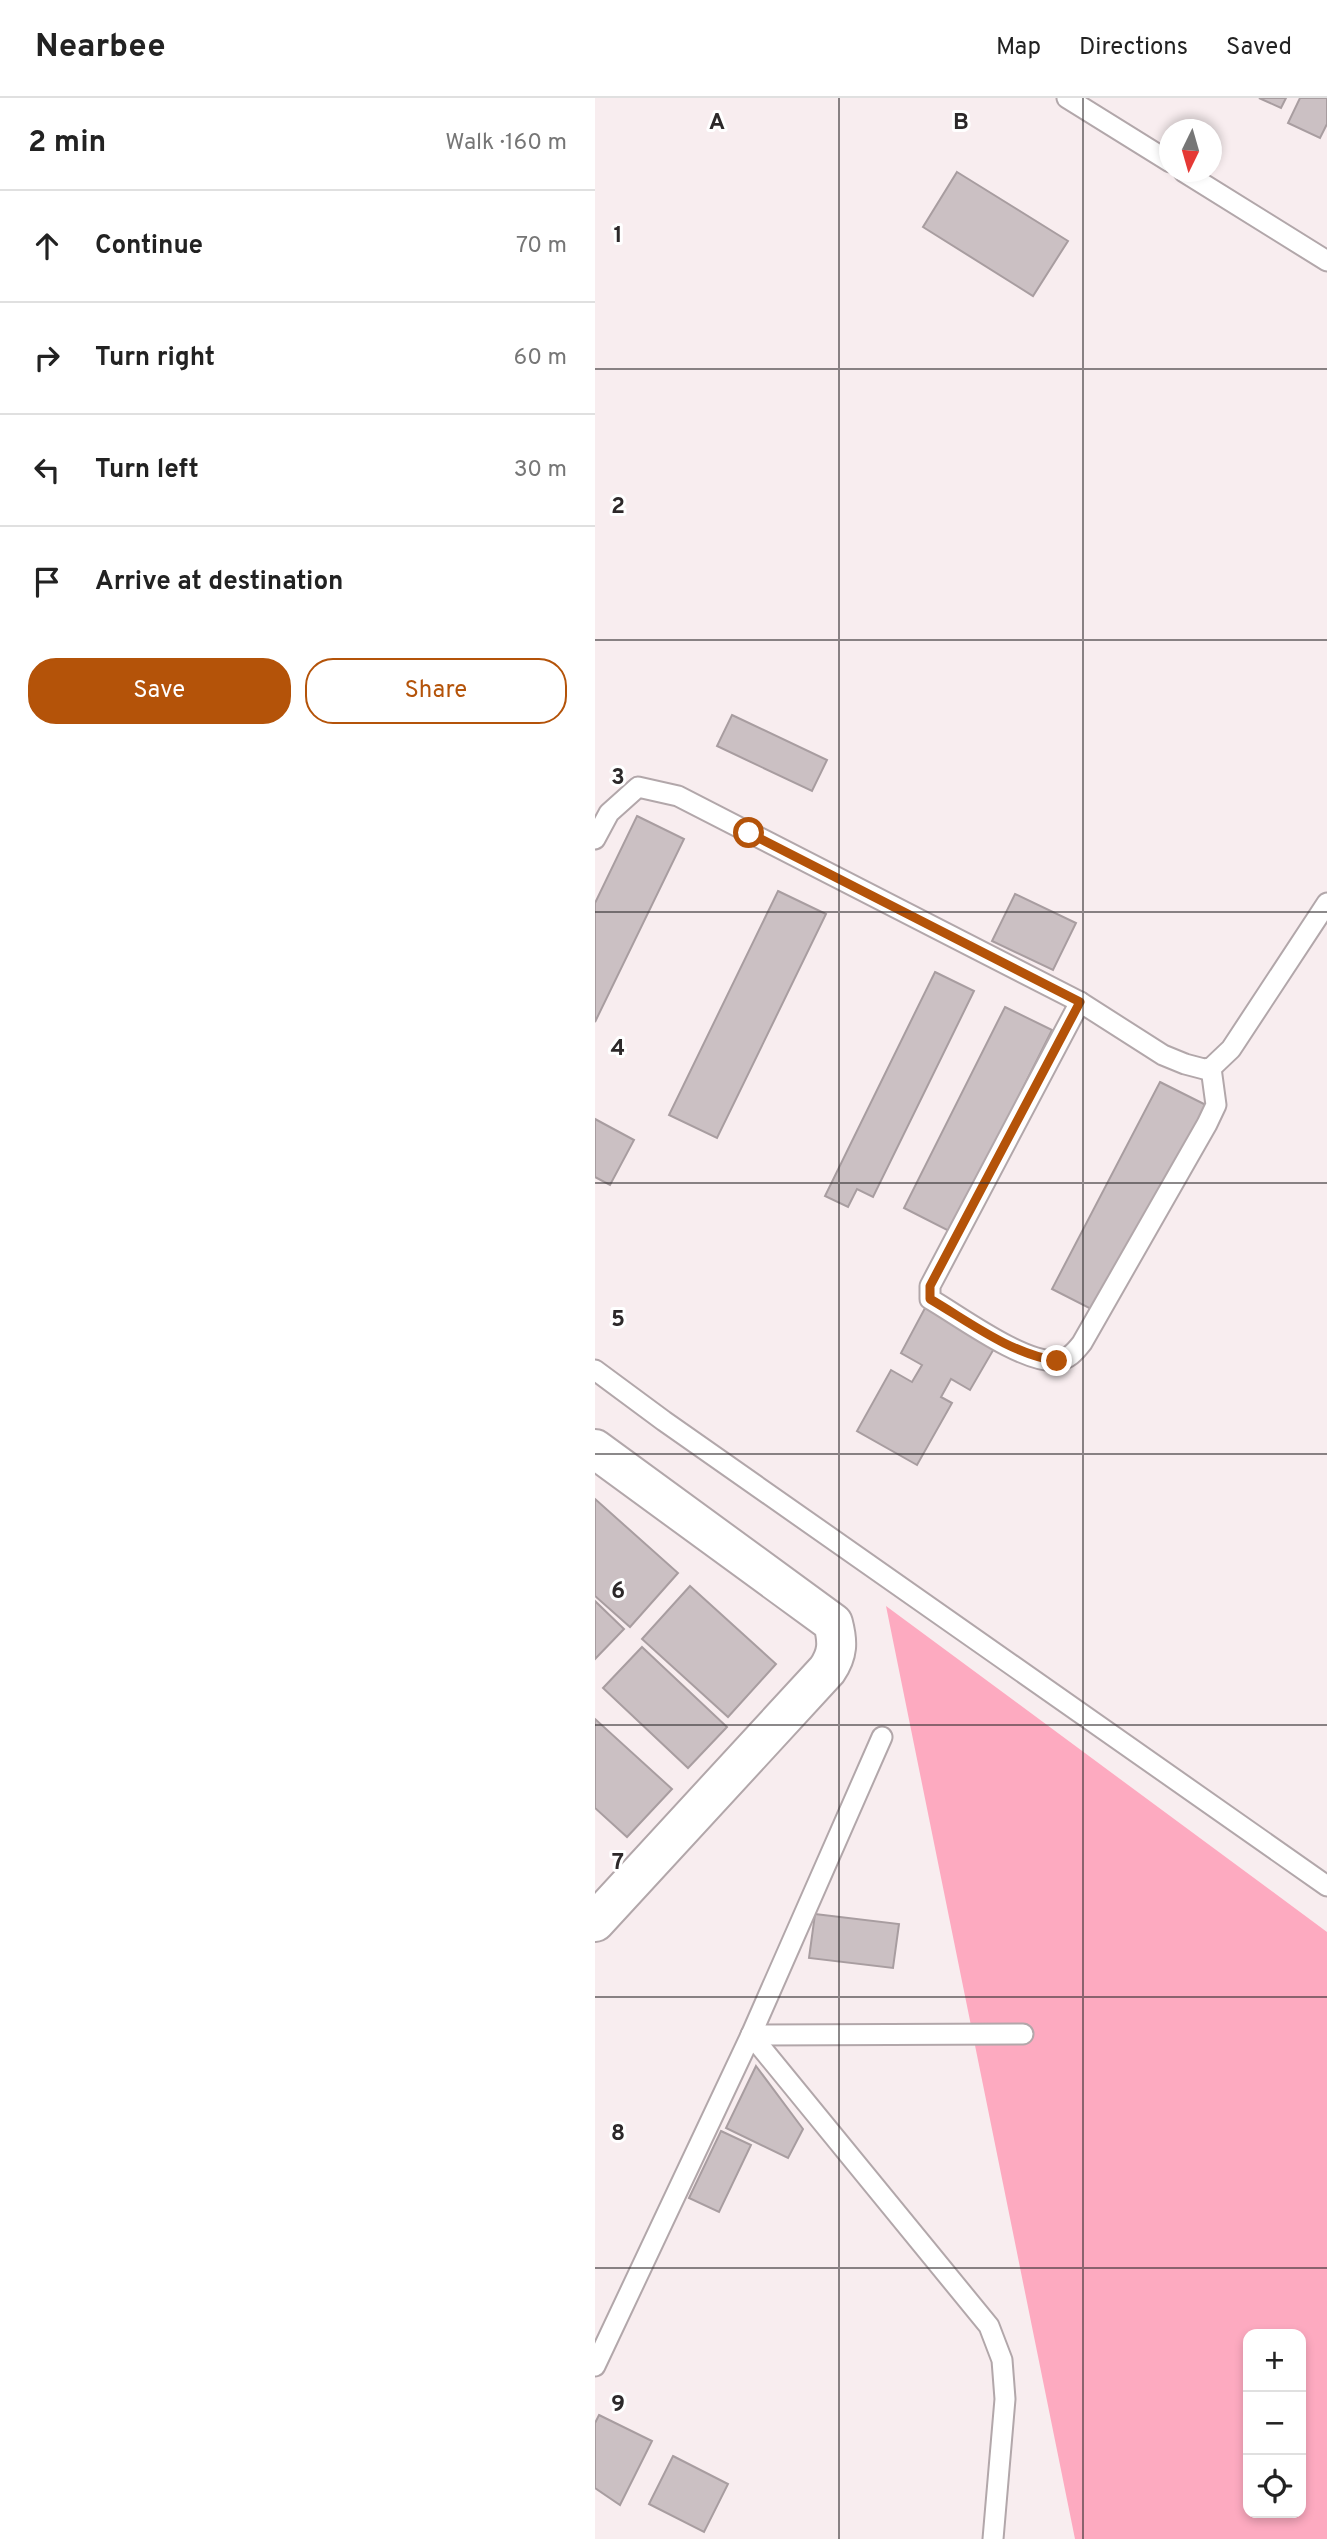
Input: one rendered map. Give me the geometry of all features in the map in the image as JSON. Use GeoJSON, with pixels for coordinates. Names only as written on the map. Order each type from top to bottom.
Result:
{"type":"FeatureCollection","features":[{"type":"Feature","properties":{"kind":"street"},"geometry":{"type":"LineString","coordinates":[[595,1449],[833,1623],[838,1641],[836,1657],[827,1670],[595,1922]]}},
{"type":"Feature","properties":{"kind":"lane"},"geometry":{"type":"LineString","coordinates":[[1067,98],[1159,155]]}},
{"type":"Feature","properties":{"kind":"lane"},"geometry":{"type":"LineString","coordinates":[[1200,182],[1327,261]]}},
{"type":"Feature","properties":{"kind":"lane"},"geometry":{"type":"LineString","coordinates":[[595,839],[609,813],[638,787],[678,796],[1080,1002],[1163,1055],[1204,1069],[1211,1068],[1231,1049],[1327,903]]}},
{"type":"Feature","properties":{"kind":"lane"},"geometry":{"type":"LineString","coordinates":[[1080,1002],[930,1286],[930,1299],[1007,1346],[1024,1354],[1057,1361],[1072,1355],[1082,1343],[1216,1105],[1211,1068]]}},
{"type":"Feature","properties":{"kind":"lane"},"geometry":{"type":"LineString","coordinates":[[595,1370],[1327,1886]]}},
{"type":"Feature","properties":{"kind":"lane"},"geometry":{"type":"LineString","coordinates":[[595,2367],[751,2035],[882,1737]]}},
{"type":"Feature","properties":{"kind":"lane"},"geometry":{"type":"LineString","coordinates":[[751,2035],[1024,2034]]}},
{"type":"Feature","properties":{"kind":"lane"},"geometry":{"type":"LineString","coordinates":[[751,2035],[989,2326],[1002,2360],[1005,2399],[993,2539]]}},
{"type":"Feature","properties":{"kind":"shaded area"},"geometry":{"type":"Polygon","coordinates":[[[886,1606],[1327,1932],[1327,2539],[1075,2539],[886,1606]]]}},
{"type":"Feature","properties":{"kind":"building"},"geometry":{"type":"Polygon","coordinates":[[[1259,98],[1286,98],[1281,108],[1259,98]]]}},
{"type":"Feature","properties":{"kind":"building"},"geometry":{"type":"Polygon","coordinates":[[[1300,98],[1327,98],[1327,124],[1320,138],[1288,123],[1300,98]]]}},
{"type":"Feature","properties":{"kind":"building"},"geometry":{"type":"Polygon","coordinates":[[[957,172],[1068,241],[1033,296],[923,227],[957,172]]]}},
{"type":"Feature","properties":{"kind":"building"},"geometry":{"type":"Polygon","coordinates":[[[732,715],[827,760],[812,791],[717,746],[732,715]]]}},
{"type":"Feature","properties":{"kind":"building"},"geometry":{"type":"Polygon","coordinates":[[[637,816],[684,839],[595,1022],[595,903],[637,816]]]}},
{"type":"Feature","properties":{"kind":"building"},"geometry":{"type":"Polygon","coordinates":[[[778,891],[826,914],[717,1138],[669,1115],[778,891]]]}},
{"type":"Feature","properties":{"kind":"building"},"geometry":{"type":"Polygon","coordinates":[[[1015,894],[1076,923],[1053,970],[992,941],[1015,894]]]}},
{"type":"Feature","properties":{"kind":"building"},"geometry":{"type":"Polygon","coordinates":[[[935,972],[974,991],[873,1197],[857,1189],[848,1207],[825,1196],[935,972]]]}},
{"type":"Feature","properties":{"kind":"building"},"geometry":{"type":"Polygon","coordinates":[[[1005,1007],[1052,1030],[951,1232],[904,1208],[1005,1007]]]}},
{"type":"Feature","properties":{"kind":"building"},"geometry":{"type":"Polygon","coordinates":[[[1160,1082],[1206,1105],[1097,1312],[1052,1289],[1160,1082]]]}},
{"type":"Feature","properties":{"kind":"building"},"geometry":{"type":"Polygon","coordinates":[[[595,1119],[634,1140],[610,1185],[595,1177],[595,1119]]]}},
{"type":"Feature","properties":{"kind":"building"},"geometry":{"type":"Polygon","coordinates":[[[925,1308],[995,1347],[970,1390],[951,1379],[941,1397],[952,1403],[917,1465],[857,1431],[891,1370],[912,1382],[922,1365],[901,1353],[925,1308]]]}},
{"type":"Feature","properties":{"kind":"building"},"geometry":{"type":"Polygon","coordinates":[[[595,1499],[678,1573],[630,1627],[595,1596],[595,1499]]]}},
{"type":"Feature","properties":{"kind":"building"},"geometry":{"type":"Polygon","coordinates":[[[690,1586],[776,1664],[728,1717],[642,1639],[690,1586]]]}},
{"type":"Feature","properties":{"kind":"building"},"geometry":{"type":"Polygon","coordinates":[[[595,1601],[624,1629],[595,1659],[595,1601]]]}},
{"type":"Feature","properties":{"kind":"building"},"geometry":{"type":"Polygon","coordinates":[[[642,1647],[727,1727],[688,1768],[603,1688],[642,1647]]]}},
{"type":"Feature","properties":{"kind":"building"},"geometry":{"type":"Polygon","coordinates":[[[595,1719],[672,1789],[627,1837],[595,1808],[595,1719]]]}},
{"type":"Feature","properties":{"kind":"building"},"geometry":{"type":"Polygon","coordinates":[[[815,1914],[899,1924],[893,1968],[809,1958],[815,1914]]]}},
{"type":"Feature","properties":{"kind":"building"},"geometry":{"type":"Polygon","coordinates":[[[756,2066],[803,2129],[788,2158],[726,2128],[756,2066]]]}},
{"type":"Feature","properties":{"kind":"building"},"geometry":{"type":"Polygon","coordinates":[[[721,2131],[751,2145],[719,2212],[689,2198],[721,2131]]]}},
{"type":"Feature","properties":{"kind":"building"},"geometry":{"type":"Polygon","coordinates":[[[599,2415],[652,2441],[620,2505],[595,2488],[595,2423],[599,2415]]]}},
{"type":"Feature","properties":{"kind":"building"},"geometry":{"type":"Polygon","coordinates":[[[673,2456],[728,2484],[704,2532],[649,2504],[673,2456]]]}},
{"type":"Feature","properties":{"kind":"route"},"geometry":{"type":"LineString","coordinates":[[749,833],[1080,1002],[930,1286],[929,1293],[930,1299],[1007,1346],[1024,1354],[1057,1361]]}}]}
